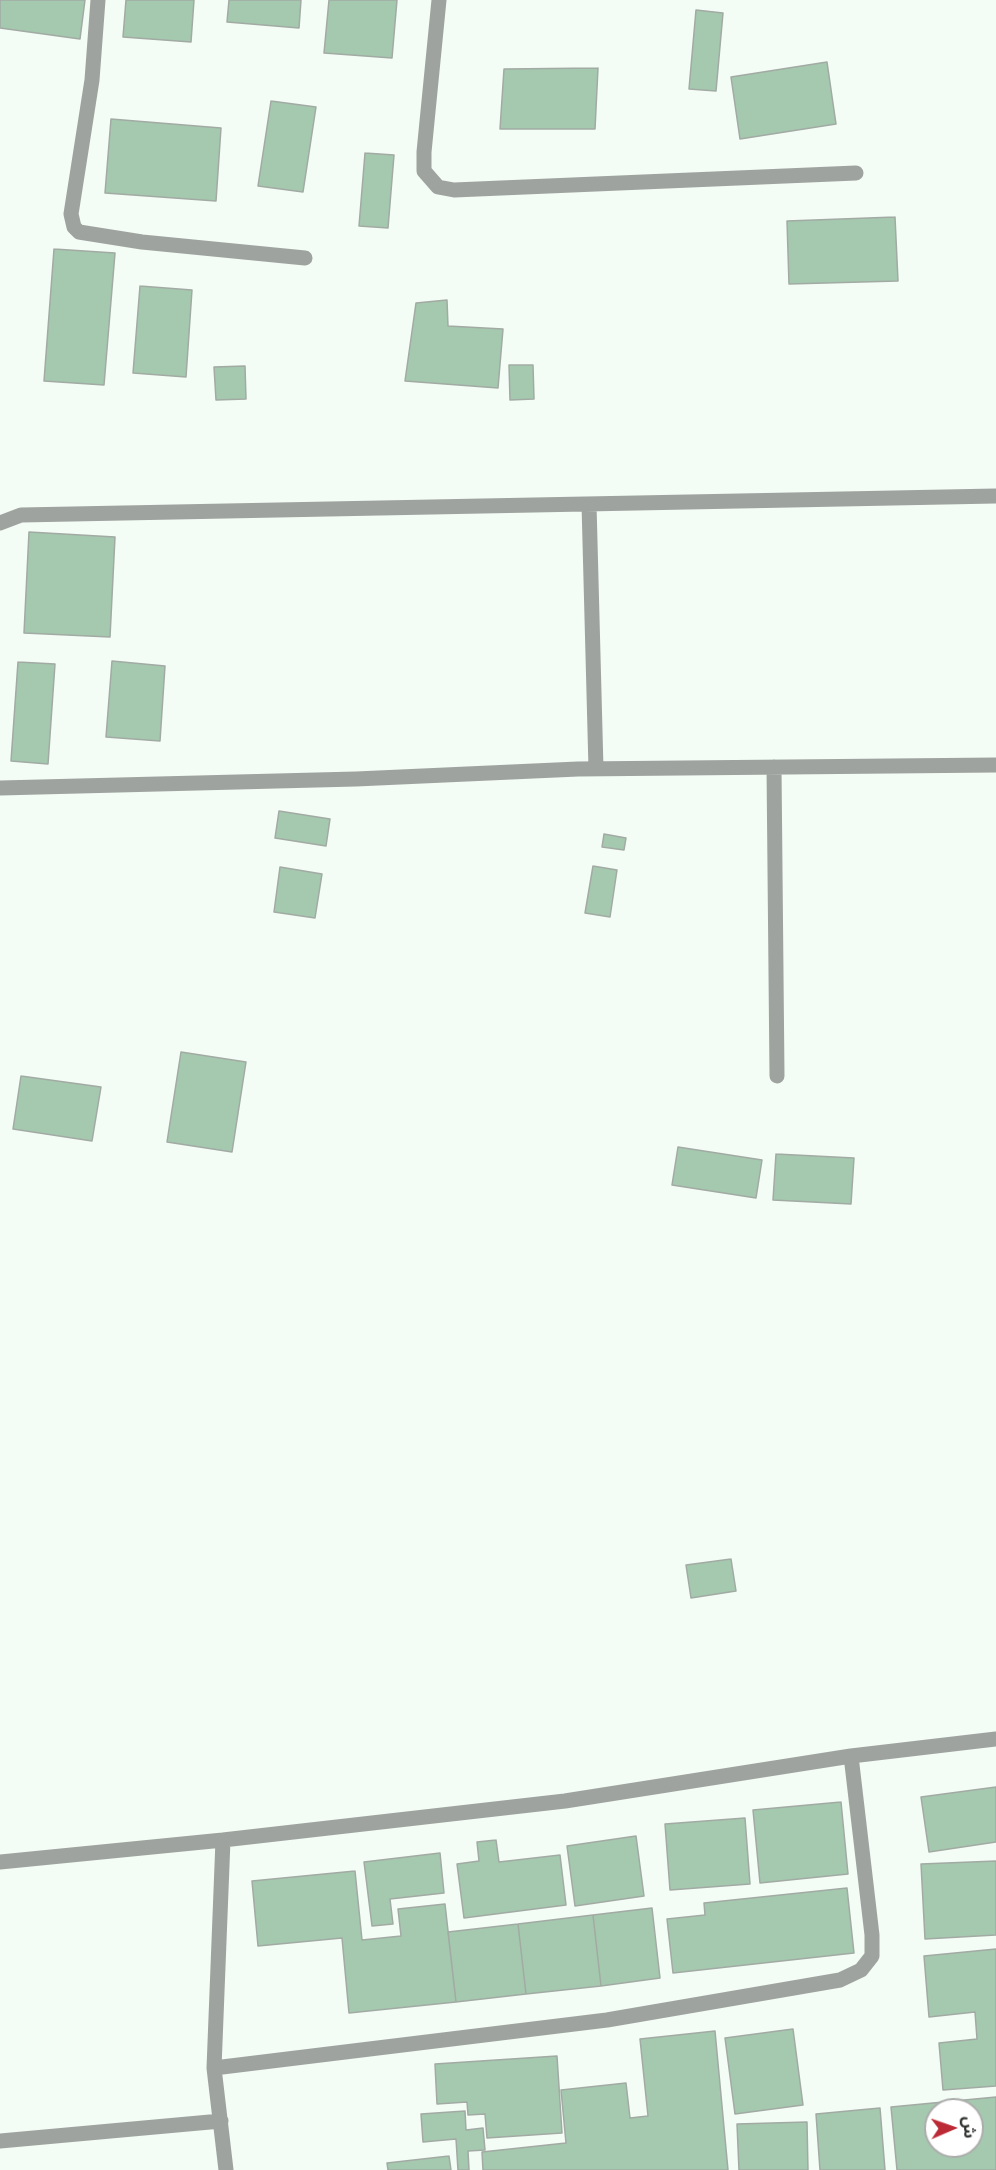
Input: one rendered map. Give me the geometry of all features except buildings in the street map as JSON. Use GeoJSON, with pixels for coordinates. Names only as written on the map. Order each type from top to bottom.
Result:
{"type":"FeatureCollection","features":[{"type":"Feature","properties":{"kind":"street"},"geometry":{"type":"LineString","coordinates":[[98,0],[92,80],[71,214],[74,227],[79,232],[142,242],[305,258]]}},
{"type":"Feature","properties":{"kind":"street"},"geometry":{"type":"LineString","coordinates":[[439,0],[424,152],[424,171],[438,187],[454,190],[856,173]]}},
{"type":"Feature","properties":{"kind":"street"},"geometry":{"type":"LineString","coordinates":[[0,523],[21,515],[996,496]]}},
{"type":"Feature","properties":{"kind":"street"},"geometry":{"type":"LineString","coordinates":[[589,504],[596,769]]}},
{"type":"Feature","properties":{"kind":"street"},"geometry":{"type":"LineString","coordinates":[[0,788],[356,779],[596,769],[996,765]]}},
{"type":"Feature","properties":{"kind":"street"},"geometry":{"type":"LineString","coordinates":[[774,767],[777,1076]]}},
{"type":"Feature","properties":{"kind":"street"},"geometry":{"type":"LineString","coordinates":[[0,1862],[222,1840],[565,1801],[851,1756],[996,1739]]}},
{"type":"Feature","properties":{"kind":"street"},"geometry":{"type":"LineString","coordinates":[[214,2068],[607,2020],[840,1980],[861,1970],[872,1956],[872,1935],[851,1756]]}},
{"type":"Feature","properties":{"kind":"street"},"geometry":{"type":"LineString","coordinates":[[222,1840],[214,2068],[226,2170]]}},
{"type":"Feature","properties":{"kind":"street"},"geometry":{"type":"LineString","coordinates":[[0,2141],[221,2121]]}}]}
